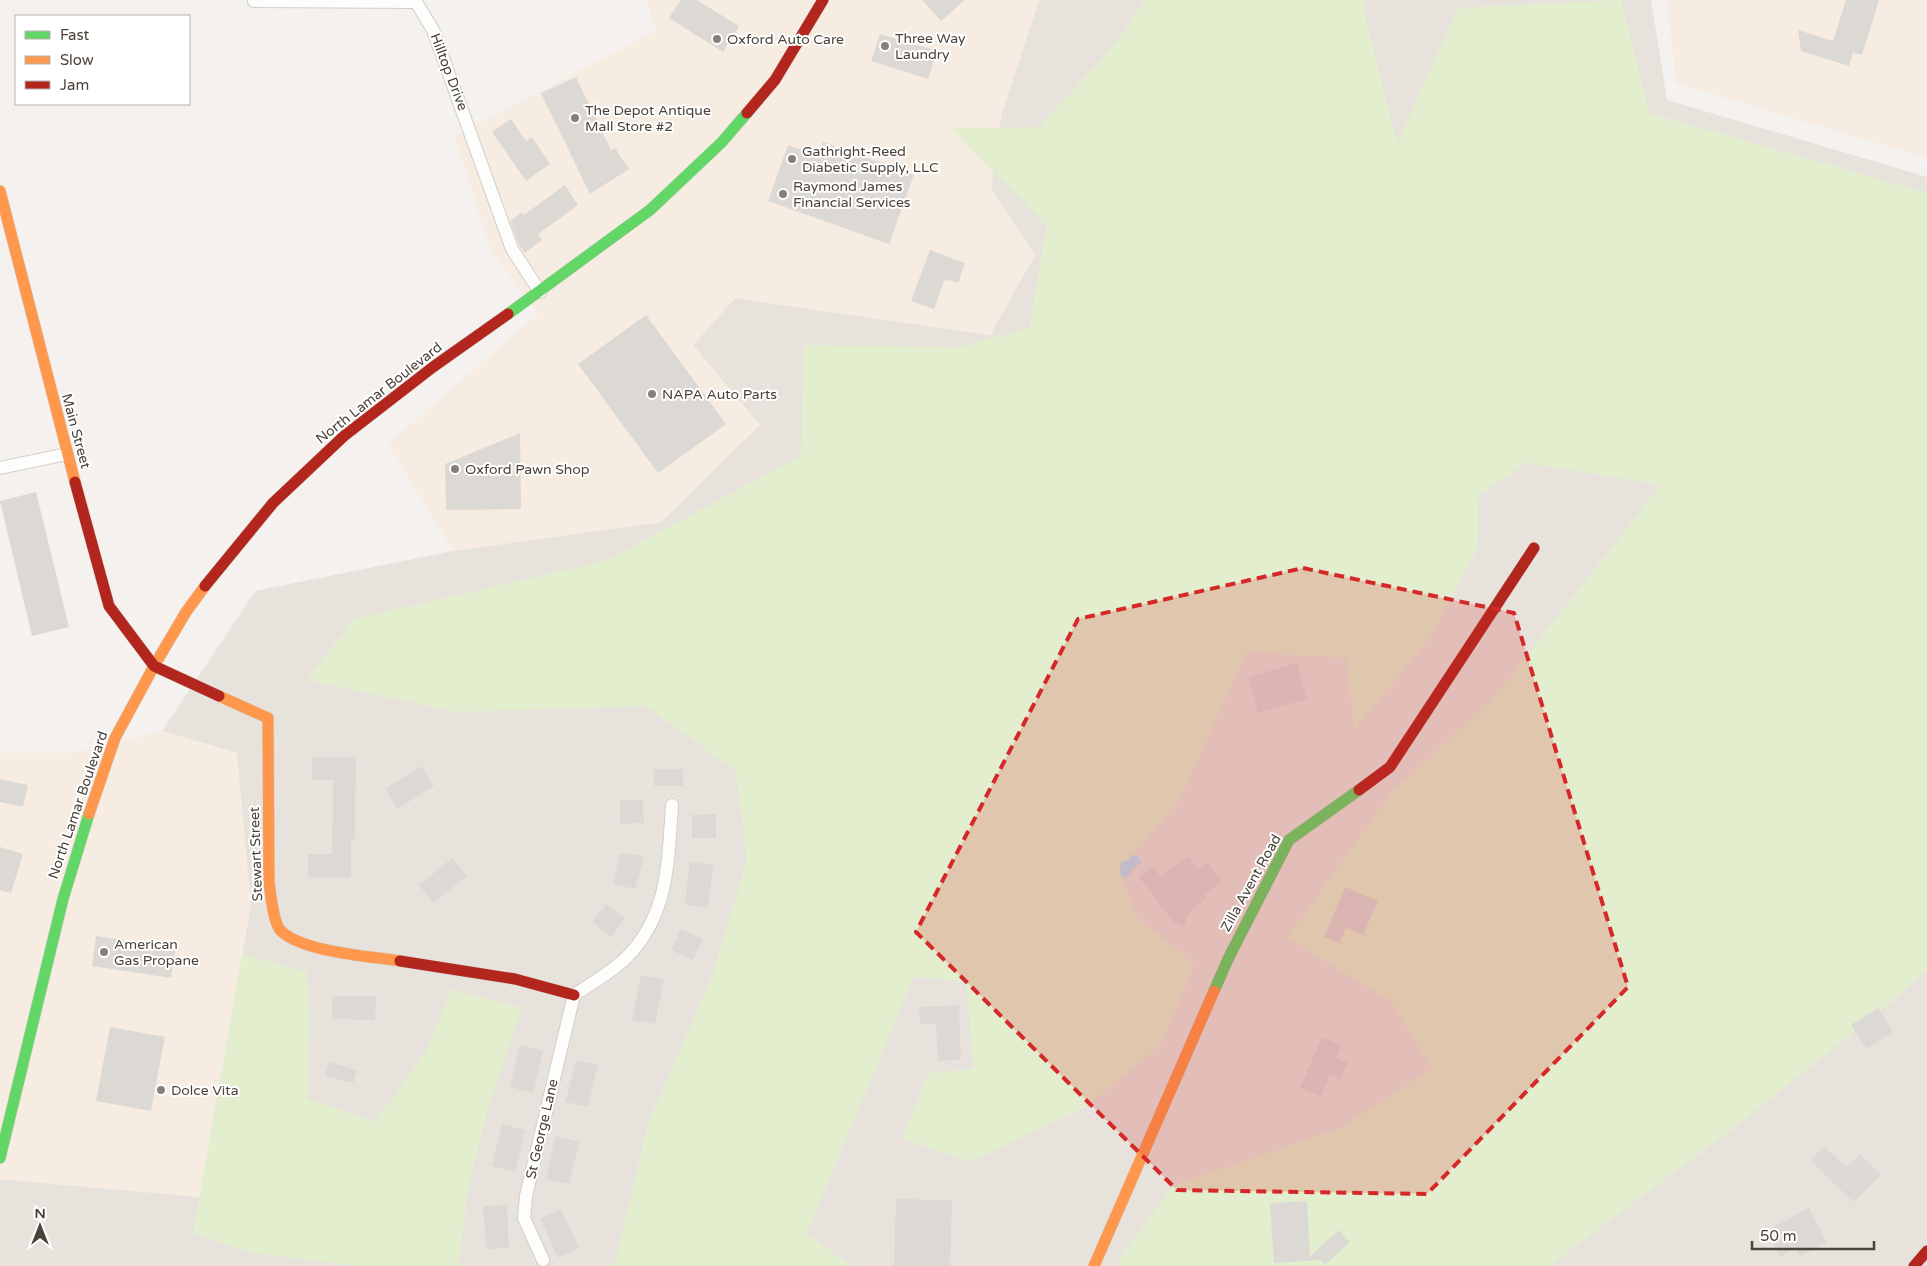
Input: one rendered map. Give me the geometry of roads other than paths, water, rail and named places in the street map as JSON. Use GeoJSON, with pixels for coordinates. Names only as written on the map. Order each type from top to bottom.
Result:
{"type":"FeatureCollection","features":[{"type":"Feature","properties":{"kind":"street","name":"North Lamar Boulevard"},"geometry":{"type":"LineString","coordinates":[[0,1158],[63,899],[81,837],[115,738],[186,612],[226,559],[273,504],[344,436],[433,367],[540,292],[650,210],[721,143],[775,80],[823,0]]}},
{"type":"Feature","properties":{"kind":"street","name":"Hilltop Drive"},"geometry":{"type":"LineString","coordinates":[[254,1],[416,2],[433,30],[512,249],[540,292]]}},
{"type":"Feature","properties":{"kind":"street","name":"Main Street"},"geometry":{"type":"LineString","coordinates":[[0,191],[67,454],[109,606],[154,666]]}},
{"type":"Feature","properties":{"kind":"street"},"geometry":{"type":"LineString","coordinates":[[0,468],[67,454]]}},
{"type":"Feature","properties":{"kind":"street","name":"Zilla Avent Road"},"geometry":{"type":"LineString","coordinates":[[1094,1266],[1229,957],[1289,840],[1390,767],[1534,548]]}},
{"type":"Feature","properties":{"kind":"street","name":"Stewart Street"},"geometry":{"type":"LineString","coordinates":[[154,666],[268,718],[269,883],[273,910],[280,930],[300,943],[337,951],[515,979],[574,995]]}},
{"type":"Feature","properties":{"kind":"street"},"geometry":{"type":"LineString","coordinates":[[574,995],[607,974],[626,957],[643,938],[653,919],[663,896],[668,863],[672,805]]}},
{"type":"Feature","properties":{"kind":"street","name":"St George Lane"},"geometry":{"type":"LineString","coordinates":[[544,1260],[524,1218],[526,1196],[574,995]]}},
{"type":"Feature","properties":{"kind":"street"},"geometry":{"type":"LineString","coordinates":[[1914,1266],[1927,1251]]}},
{"type":"Feature","properties":{"kind":"water"},"geometry":{"type":"Polygon","coordinates":[[[1132,855],[1137,856],[1142,862],[1128,876],[1122,878],[1120,872],[1121,862],[1129,859],[1132,855]]]}},
{"type":"Feature","properties":{"kind":"place","name":"Oxford Auto Care"},"geometry":{"type":"Point","coordinates":[717,39]}},
{"type":"Feature","properties":{"kind":"place","name":"Three Way Laundry"},"geometry":{"type":"Point","coordinates":[885,46]}},
{"type":"Feature","properties":{"kind":"place","name":"The Depot Antique Mall Store #2"},"geometry":{"type":"Point","coordinates":[575,118]}},
{"type":"Feature","properties":{"kind":"place","name":"Gathright-Reed Diabetic Supply, LLC"},"geometry":{"type":"Point","coordinates":[792,159]}},
{"type":"Feature","properties":{"kind":"place","name":"Raymond James Financial Services"},"geometry":{"type":"Point","coordinates":[783,194]}},
{"type":"Feature","properties":{"kind":"place","name":"NAPA Auto Parts"},"geometry":{"type":"Point","coordinates":[652,394]}},
{"type":"Feature","properties":{"kind":"place","name":"Oxford Pawn Shop"},"geometry":{"type":"Point","coordinates":[455,469]}},
{"type":"Feature","properties":{"kind":"place","name":"American Gas Propane"},"geometry":{"type":"Point","coordinates":[104,952]}},
{"type":"Feature","properties":{"kind":"place","name":"Dolce Vita"},"geometry":{"type":"Point","coordinates":[161,1090]}}]}
